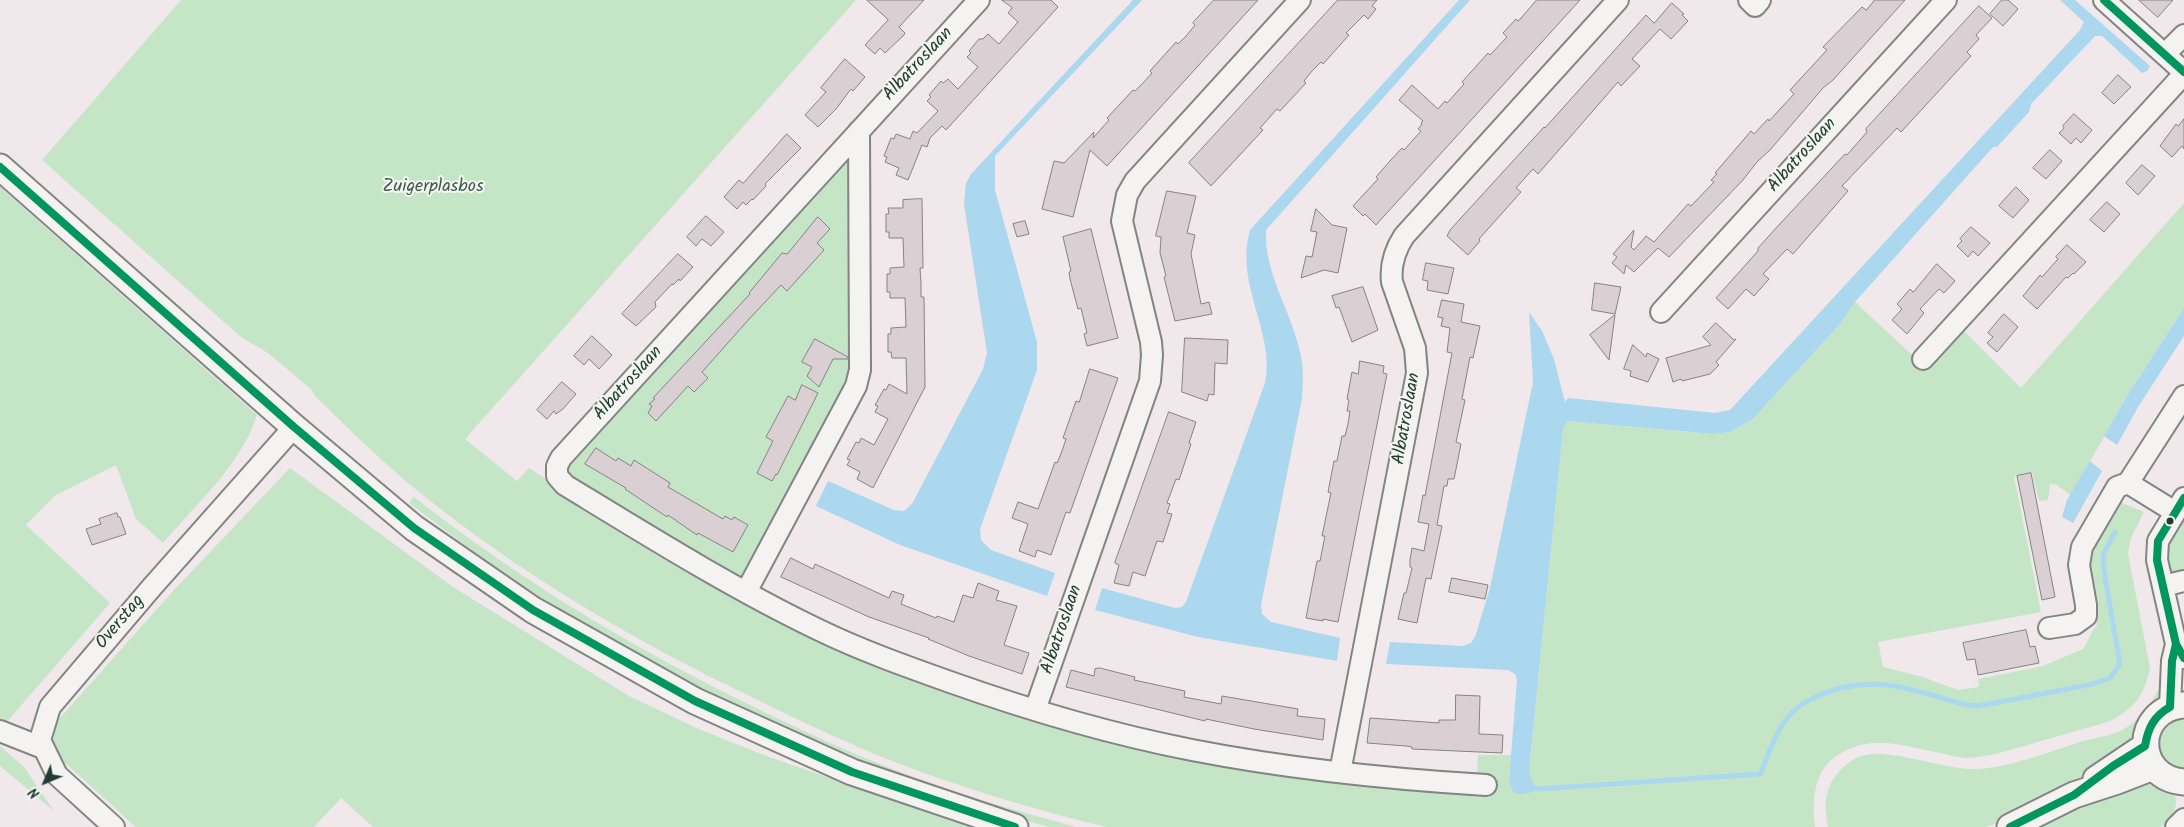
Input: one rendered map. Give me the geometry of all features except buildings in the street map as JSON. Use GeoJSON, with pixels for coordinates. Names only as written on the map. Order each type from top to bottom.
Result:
{"type":"FeatureCollection","features":[{"type":"Feature","properties":{"kind":"main road"},"geometry":{"type":"LineString","coordinates":[[0,167],[294,428],[414,528],[525,604],[695,701],[852,772],[1015,827]]}},
{"type":"Feature","properties":{"kind":"main road"},"geometry":{"type":"LineString","coordinates":[[2177,706],[2160,713],[2151,722],[2146,734],[2149,756],[2168,778],[2184,782]]}},
{"type":"Feature","properties":{"kind":"main road"},"geometry":{"type":"LineString","coordinates":[[2010,827],[2074,795],[2117,781],[2149,756]]}},
{"type":"Feature","properties":{"kind":"street","name":"Albatroslaan"},"geometry":{"type":"LineString","coordinates":[[979,0],[561,458],[557,466],[557,476],[565,485],[688,560],[818,630],[897,663],[1035,710],[1120,734],[1191,750],[1267,763],[1410,780],[1486,785]]}},
{"type":"Feature","properties":{"kind":"street","name":"Albatroslaan"},"geometry":{"type":"LineString","coordinates":[[1035,710],[1150,381],[1151,342],[1122,221],[1127,195],[1135,181],[1300,0]]}},
{"type":"Feature","properties":{"kind":"street","name":"Albatroslaan"},"geometry":{"type":"LineString","coordinates":[[1340,772],[1417,373],[1416,348],[1392,282],[1391,271],[1397,247],[1404,236],[1618,0]]}},
{"type":"Feature","properties":{"kind":"street"},"geometry":{"type":"LineString","coordinates":[[1748,0],[1755,6],[1760,0]]}},
{"type":"Feature","properties":{"kind":"street","name":"Albatroslaan"},"geometry":{"type":"LineString","coordinates":[[1661,312],[1946,0]]}},
{"type":"Feature","properties":{"kind":"street"},"geometry":{"type":"LineString","coordinates":[[1923,360],[2184,73],[2104,0]]}},
{"type":"Feature","properties":{"kind":"street"},"geometry":{"type":"LineString","coordinates":[[2165,54],[2184,35]]}},
{"type":"Feature","properties":{"kind":"street"},"geometry":{"type":"LineString","coordinates":[[746,592],[856,386],[860,370],[859,131]]}},
{"type":"Feature","properties":{"kind":"street"},"geometry":{"type":"LineString","coordinates":[[2128,483],[2184,396]]}},
{"type":"Feature","properties":{"kind":"street","name":"Overstag"},"geometry":{"type":"LineString","coordinates":[[114,827],[56,775],[40,740],[50,707],[152,587],[294,428]]}},
{"type":"Feature","properties":{"kind":"street"},"geometry":{"type":"LineString","coordinates":[[2049,628],[2075,624],[2086,616],[2079,565],[2082,547],[2117,487],[2128,483],[2180,505],[2158,541],[2157,560],[2180,651],[2172,661],[2177,706]]}},
{"type":"Feature","properties":{"kind":"street"},"geometry":{"type":"LineString","coordinates":[[2163,586],[2184,581]]}},
{"type":"Feature","properties":{"kind":"street"},"geometry":{"type":"LineString","coordinates":[[0,731],[44,748]]}},
{"type":"Feature","properties":{"kind":"street"},"geometry":{"type":"LineString","coordinates":[[2176,827],[2184,819]]}},
{"type":"Feature","properties":{"kind":"green space","name":"Zuigerplasbos"},"geometry":{"type":"Polygon","coordinates":[[[181,0],[856,0],[465,439],[517,481],[529,468],[628,532],[721,586],[1124,739],[1491,786],[1491,776],[1477,775],[1478,755],[1511,755],[1509,781],[1532,781],[1529,771],[1563,429],[1567,421],[1714,434],[1730,432],[1753,419],[1841,323],[1855,302],[1925,367],[1962,329],[2021,388],[2184,203],[2184,308],[2127,396],[2071,495],[2055,484],[2050,484],[2048,500],[2039,501],[2032,472],[2014,476],[2041,612],[1878,642],[1883,667],[1923,677],[1958,690],[1979,687],[1978,679],[2043,666],[2083,649],[2097,625],[2085,565],[2087,551],[2115,500],[2144,512],[2130,540],[2128,554],[2150,668],[2144,687],[2141,695],[2131,707],[2108,722],[1991,755],[1964,758],[1886,743],[1861,745],[1848,749],[1828,764],[1818,780],[1814,799],[1815,827],[1106,827],[1023,805],[941,779],[848,743],[651,646],[571,599],[493,548],[405,481],[340,421],[315,396],[311,389],[268,353],[241,337],[42,160],[181,0]]]}},
{"type":"Feature","properties":{"kind":"green space"},"geometry":{"type":"Polygon","coordinates":[[[850,152],[855,351],[848,381],[744,584],[562,472],[850,152]]]}},
{"type":"Feature","properties":{"kind":"green space"},"geometry":{"type":"Polygon","coordinates":[[[0,187],[257,415],[250,433],[229,467],[163,543],[136,519],[116,465],[56,495],[26,525],[110,603],[5,724],[0,719],[0,187]]]}},
{"type":"Feature","properties":{"kind":"green space"},"geometry":{"type":"Polygon","coordinates":[[[290,468],[453,587],[629,696],[701,730],[769,757],[971,827],[373,827],[341,798],[314,827],[136,827],[64,762],[54,746],[52,727],[174,590],[290,468]]]}},
{"type":"Feature","properties":{"kind":"green space"},"geometry":{"type":"Polygon","coordinates":[[[414,497],[493,555],[573,608],[657,657],[744,702],[831,743],[908,775],[979,799],[1076,827],[1049,827],[1019,819],[848,759],[717,699],[594,634],[469,548],[409,503],[414,497]]]}},
{"type":"Feature","properties":{"kind":"green space"},"geometry":{"type":"Polygon","coordinates":[[[2184,515],[2184,593],[2174,584],[2163,557],[2184,515]]]}},
{"type":"Feature","properties":{"kind":"green space"},"geometry":{"type":"Polygon","coordinates":[[[2168,689],[2138,735],[2067,788],[1995,824],[1986,827],[1828,827],[1826,799],[1830,785],[1841,770],[1858,758],[1877,754],[1962,768],[1974,769],[1998,766],[2119,731],[2140,717],[2158,690],[2168,689]]]}},
{"type":"Feature","properties":{"kind":"green space"},"geometry":{"type":"Polygon","coordinates":[[[2184,710],[2184,772],[2159,760],[2154,734],[2184,710]]]}},
{"type":"Feature","properties":{"kind":"green space"},"geometry":{"type":"Polygon","coordinates":[[[0,746],[24,767],[54,811],[0,766],[0,746]]]}},
{"type":"Feature","properties":{"kind":"green space"},"geometry":{"type":"Polygon","coordinates":[[[2146,781],[2157,781],[2167,785],[2175,796],[2175,810],[2172,817],[2160,827],[2034,827],[2101,796],[2146,781]]]}},
{"type":"Feature","properties":{"kind":"water"},"geometry":{"type":"Polygon","coordinates":[[[1133,0],[1142,0],[995,156],[995,190],[1037,342],[1037,370],[980,529],[981,540],[991,550],[1055,573],[1047,596],[900,545],[816,506],[828,481],[894,510],[904,511],[912,504],[983,369],[987,353],[964,204],[966,183],[971,174],[1133,0]]]}},
{"type":"Feature","properties":{"kind":"water"},"geometry":{"type":"Polygon","coordinates":[[[1459,0],[1470,0],[1266,230],[1269,262],[1296,337],[1303,369],[1303,381],[1302,398],[1261,605],[1262,614],[1271,622],[1340,638],[1337,661],[1198,637],[1095,610],[1102,588],[1175,608],[1182,607],[1186,602],[1265,383],[1267,365],[1265,346],[1247,270],[1250,230],[1459,0]]]}},
{"type":"Feature","properties":{"kind":"water"},"geometry":{"type":"Polygon","coordinates":[[[2060,0],[2075,0],[2150,66],[2147,71],[2142,73],[2102,36],[2095,36],[2031,104],[2029,112],[1997,147],[1993,147],[1855,302],[1841,323],[1753,419],[1730,432],[1714,434],[1567,421],[1563,429],[1529,771],[1532,781],[1538,789],[1526,794],[1513,792],[1509,781],[1517,680],[1515,674],[1508,670],[1386,664],[1390,642],[1463,646],[1471,643],[1475,637],[1490,588],[1533,382],[1529,312],[1542,331],[1554,359],[1565,402],[1568,398],[1715,413],[1730,410],[2080,30],[2084,22],[2060,0]]]}},
{"type":"Feature","properties":{"kind":"water"},"geometry":{"type":"Polygon","coordinates":[[[2184,308],[2184,336],[2138,407],[2117,445],[2104,436],[2127,396],[2184,308]]]}},
{"type":"Feature","properties":{"kind":"water"},"geometry":{"type":"Polygon","coordinates":[[[2090,461],[2102,471],[2073,523],[2062,517],[2067,500],[2090,461]]]}},
{"type":"Feature","properties":{"kind":"waterway"},"geometry":{"type":"LineString","coordinates":[[1538,789],[1760,774],[1779,731],[1794,711],[1818,696],[1857,685],[1875,684],[1911,689],[1967,705],[1979,706],[2093,684],[2110,678],[2120,664],[2103,555],[2115,532]]}},
{"type":"Feature","properties":{"kind":"transit line"},"geometry":{"type":"LineString","coordinates":[[2104,0],[2184,72]]}},
{"type":"Feature","properties":{"kind":"transit line"},"geometry":{"type":"LineString","coordinates":[[0,167],[294,427],[414,528],[533,610],[695,701],[852,772],[1015,827]]}},
{"type":"Feature","properties":{"kind":"transit line"},"geometry":{"type":"LineString","coordinates":[[2184,498],[2158,541],[2157,560],[2176,644],[2184,658]]}},
{"type":"Feature","properties":{"kind":"transit line"},"geometry":{"type":"LineString","coordinates":[[2010,827],[2074,795],[2113,766],[2145,746],[2153,723],[2160,714],[2170,707],[2172,661],[2176,644]]}}]}
